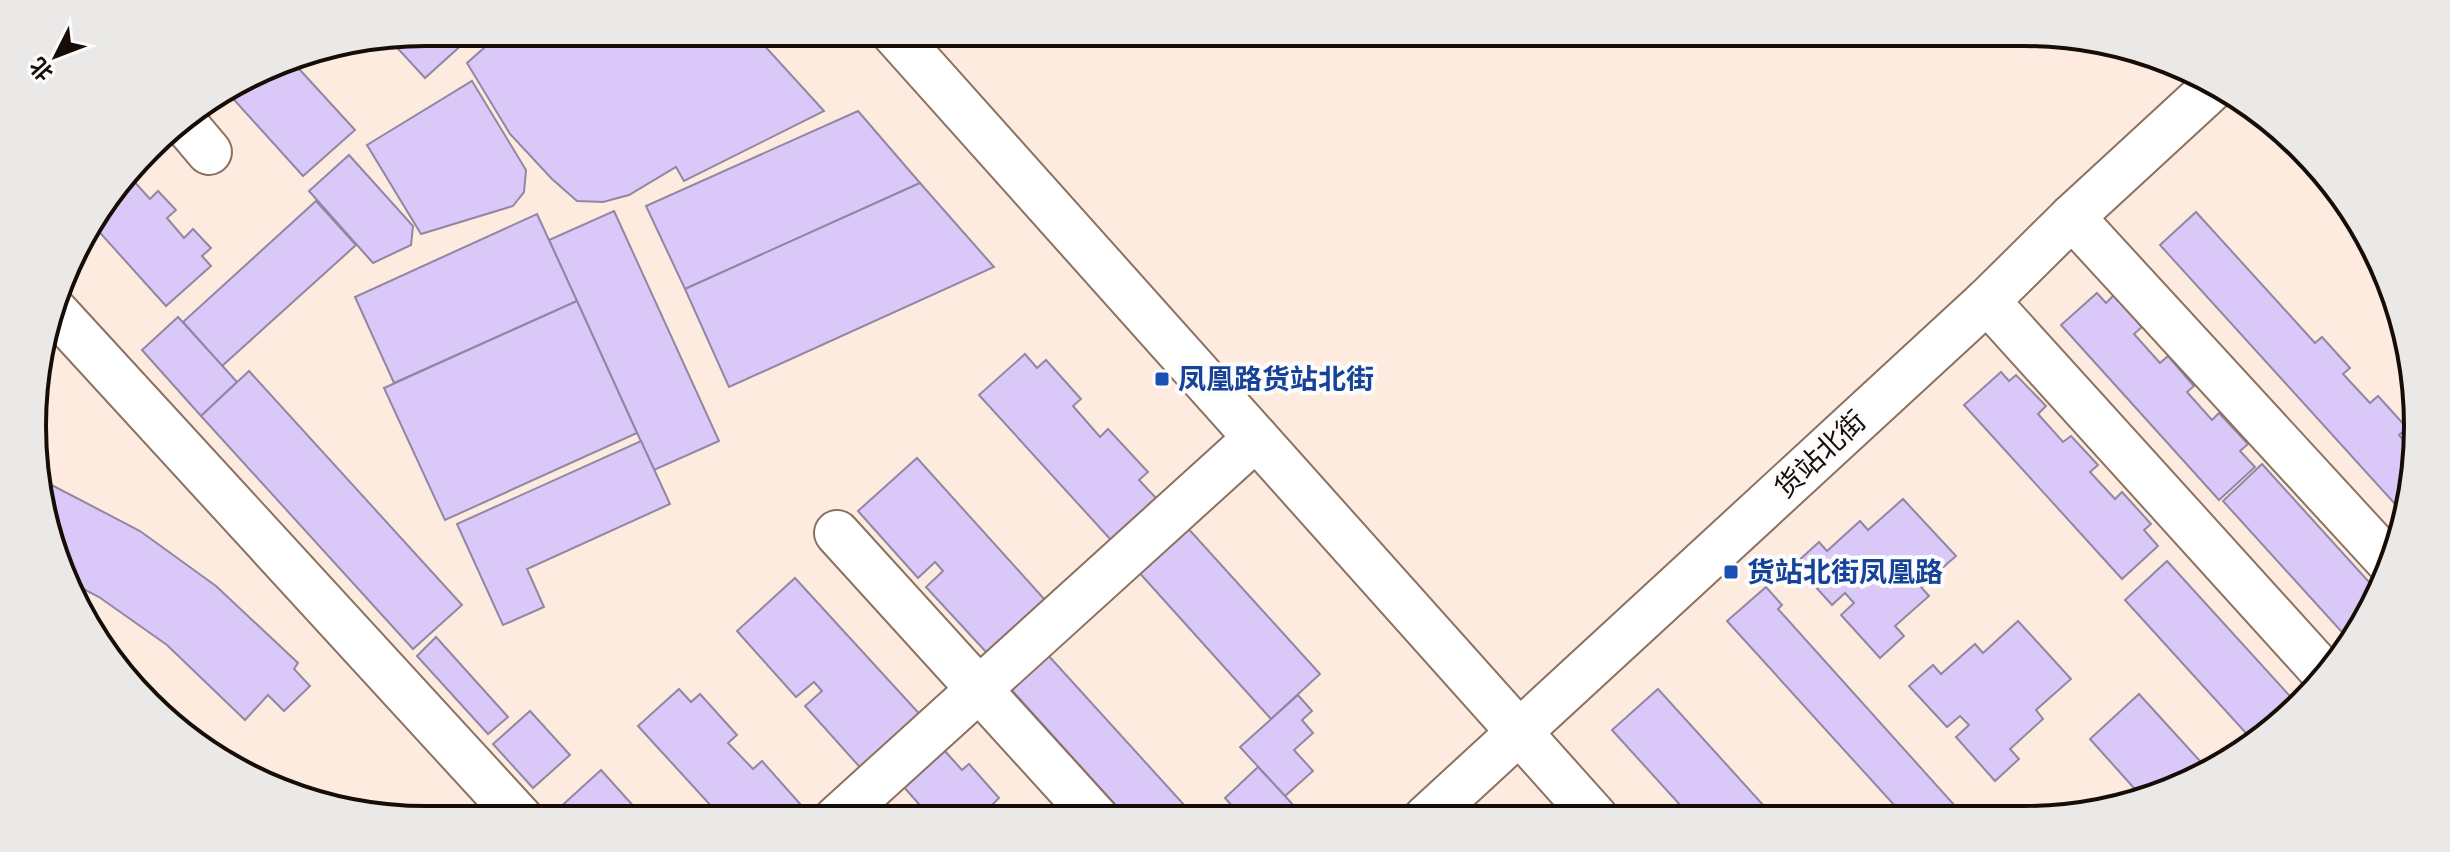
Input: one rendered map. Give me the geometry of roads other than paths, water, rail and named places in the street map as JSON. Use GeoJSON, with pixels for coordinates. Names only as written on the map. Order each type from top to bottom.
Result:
{"type":"FeatureCollection","features":[{"type":"Feature","properties":{"kind":"street"},"geometry":{"type":"LineString","coordinates":[[906,46],[1585,806]]}},
{"type":"Feature","properties":{"kind":"street","name":"货站北街"},"geometry":{"type":"LineString","coordinates":[[1439,806],[1987,301],[2072,217],[2207,93]]}},
{"type":"Feature","properties":{"kind":"street"},"geometry":{"type":"LineString","coordinates":[[2072,217],[2382,554]]}},
{"type":"Feature","properties":{"kind":"street"},"geometry":{"type":"LineString","coordinates":[[1987,301],[2318,666]]}},
{"type":"Feature","properties":{"kind":"street"},"geometry":{"type":"LineString","coordinates":[[62,318],[509,806]]}},
{"type":"Feature","properties":{"kind":"street"},"geometry":{"type":"LineString","coordinates":[[850,806],[1256,438]]}},
{"type":"Feature","properties":{"kind":"street"},"geometry":{"type":"LineString","coordinates":[[837,533],[1085,806]]}},
{"type":"Feature","properties":{"kind":"place","name":"凤凰路货站北街"},"geometry":{"type":"Point","coordinates":[1162,379]}},
{"type":"Feature","properties":{"kind":"place","name":"货站北街凤凰路"},"geometry":{"type":"Point","coordinates":[1731,572]}}]}
